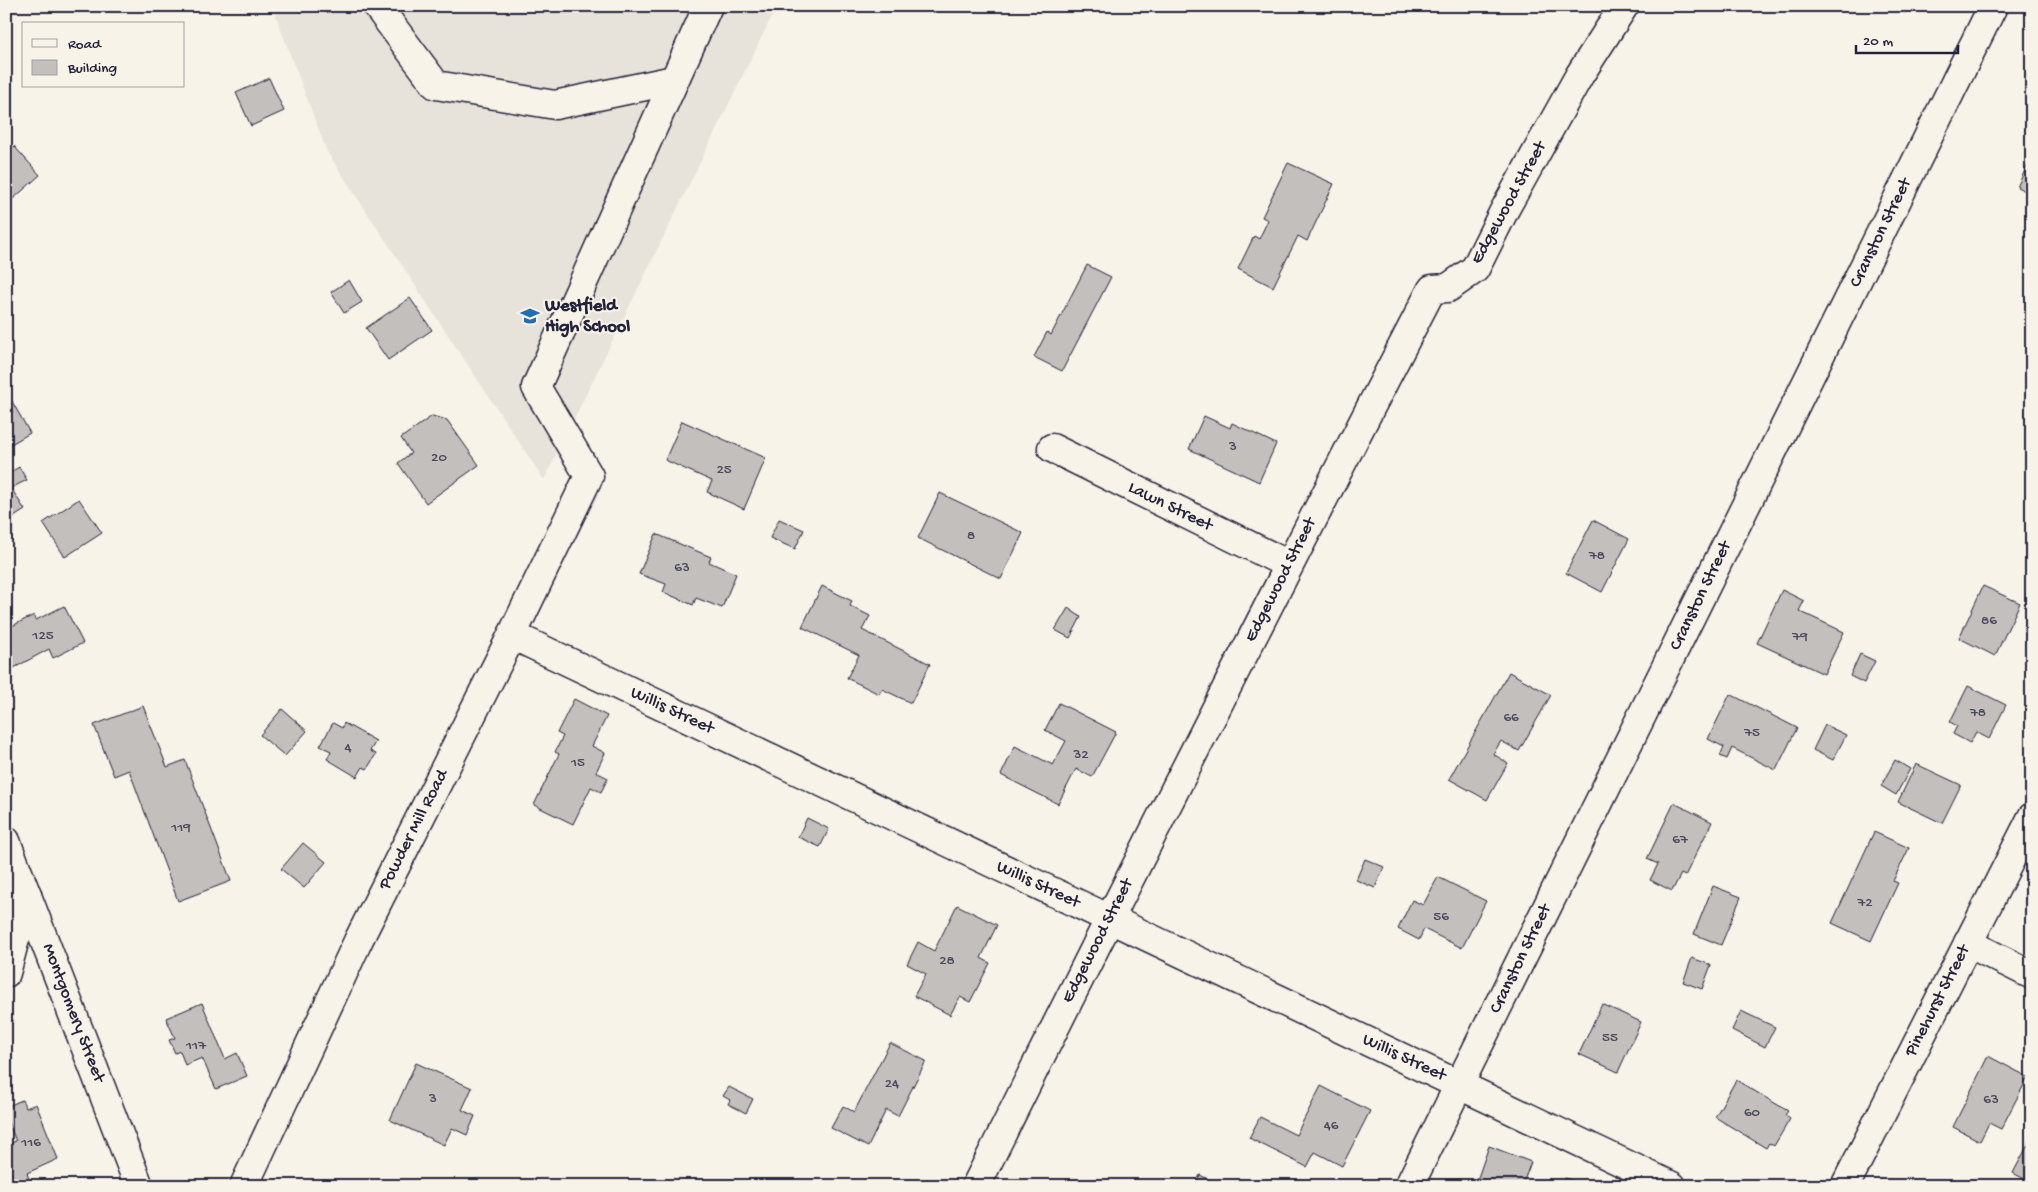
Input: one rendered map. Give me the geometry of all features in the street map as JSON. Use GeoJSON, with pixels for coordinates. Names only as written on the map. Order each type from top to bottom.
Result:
{"type":"FeatureCollection","features":[{"type":"Feature","properties":{"kind":"street"},"geometry":{"type":"LineString","coordinates":[[377,6],[436,86],[555,105],[674,80],[708,6]]}},
{"type":"Feature","properties":{"kind":"street","name":"Edgewood Street"},"geometry":{"type":"LineString","coordinates":[[976,1186],[1109,919],[1432,289],[1448,288],[1475,269],[1505,209],[1579,76],[1624,6]]}},
{"type":"Feature","properties":{"kind":"street","name":"Cranston Street"},"geometry":{"type":"LineString","coordinates":[[1409,1186],[1993,6]]}},
{"type":"Feature","properties":{"kind":"street","name":"Powder Mill Road"},"geometry":{"type":"LineString","coordinates":[[244,1186],[359,939],[512,635],[589,476],[536,387],[674,80]]}},
{"type":"Feature","properties":{"kind":"street","name":"Lawn Street"},"geometry":{"type":"LineString","coordinates":[[1052,448],[1289,565]]}},
{"type":"Feature","properties":{"kind":"street","name":"Willis Street"},"geometry":{"type":"LineString","coordinates":[[512,635],[1672,1186]]}},
{"type":"Feature","properties":{"kind":"street","name":"Pinehurst Street"},"geometry":{"type":"LineString","coordinates":[[1845,1186],[2032,817]]}},
{"type":"Feature","properties":{"kind":"street","name":"Montgomery Street"},"geometry":{"type":"LineString","coordinates":[[6,841],[139,1186]]}},
{"type":"Feature","properties":{"kind":"street"},"geometry":{"type":"LineString","coordinates":[[6,974],[26,894]]}},
{"type":"Feature","properties":{"kind":"street"},"geometry":{"type":"LineString","coordinates":[[1968,943],[2032,975]]}},
{"type":"Feature","properties":{"kind":"shaded area","name":"Westfield High School"},"geometry":{"type":"Polygon","coordinates":[[[272,6],[777,6],[544,480],[327,152],[272,6]]]}},
{"type":"Feature","properties":{"kind":"building"},"geometry":{"type":"Polygon","coordinates":[[[269,78],[284,111],[251,126],[236,93],[269,78]]]}},
{"type":"Feature","properties":{"kind":"building"},"geometry":{"type":"Polygon","coordinates":[[[14,146],[40,175],[13,199],[6,192],[6,153],[14,146]]]}},
{"type":"Feature","properties":{"kind":"building"},"geometry":{"type":"Polygon","coordinates":[[[2032,156],[2032,194],[2017,187],[2032,156]]]}},
{"type":"Feature","properties":{"kind":"building"},"geometry":{"type":"Polygon","coordinates":[[[1288,163],[1334,184],[1307,241],[1298,236],[1273,287],[1238,269],[1254,236],[1259,239],[1268,220],[1262,217],[1288,163]]]}},
{"type":"Feature","properties":{"kind":"building"},"geometry":{"type":"Polygon","coordinates":[[[1087,265],[1111,277],[1062,371],[1034,357],[1047,332],[1051,335],[1087,265]]]}},
{"type":"Feature","properties":{"kind":"building"},"geometry":{"type":"Polygon","coordinates":[[[349,280],[362,302],[344,313],[331,292],[349,280]]]}},
{"type":"Feature","properties":{"kind":"building"},"geometry":{"type":"Polygon","coordinates":[[[410,298],[432,330],[388,360],[366,328],[410,298]]]}},
{"type":"Feature","properties":{"kind":"building"},"geometry":{"type":"Polygon","coordinates":[[[10,398],[30,433],[6,447],[6,400],[10,398]]]}},
{"type":"Feature","properties":{"kind":"building"},"geometry":{"type":"Polygon","coordinates":[[[432,416],[447,420],[479,465],[426,503],[398,463],[411,453],[401,438],[432,416]]]}},
{"type":"Feature","properties":{"kind":"building"},"geometry":{"type":"Polygon","coordinates":[[[1204,416],[1230,428],[1232,423],[1276,444],[1259,482],[1189,449],[1204,416]]]}},
{"type":"Feature","properties":{"kind":"building"},"geometry":{"type":"Polygon","coordinates":[[[682,421],[766,458],[744,509],[707,492],[712,481],[665,460],[682,421]]]}},
{"type":"Feature","properties":{"kind":"building"},"geometry":{"type":"Polygon","coordinates":[[[19,467],[27,480],[11,488],[25,510],[6,522],[6,475],[19,467]]]}},
{"type":"Feature","properties":{"kind":"building"},"geometry":{"type":"Polygon","coordinates":[[[940,493],[1023,533],[1001,579],[918,538],[940,493]]]}},
{"type":"Feature","properties":{"kind":"building"},"geometry":{"type":"Polygon","coordinates":[[[79,499],[102,533],[65,557],[43,523],[79,499]]]}},
{"type":"Feature","properties":{"kind":"building"},"geometry":{"type":"Polygon","coordinates":[[[779,519],[804,530],[795,549],[770,538],[779,519]]]}},
{"type":"Feature","properties":{"kind":"building"},"geometry":{"type":"Polygon","coordinates":[[[1593,520],[1629,539],[1602,592],[1566,573],[1593,520]]]}},
{"type":"Feature","properties":{"kind":"building"},"geometry":{"type":"Polygon","coordinates":[[[656,534],[711,557],[709,562],[736,574],[722,608],[696,598],[693,605],[663,592],[666,584],[639,574],[656,534]]]}},
{"type":"Feature","properties":{"kind":"building"},"geometry":{"type":"Polygon","coordinates":[[[822,586],[852,601],[850,606],[870,616],[862,630],[930,664],[911,703],[882,689],[879,694],[847,678],[859,655],[802,627],[822,586]]]}},
{"type":"Feature","properties":{"kind":"building"},"geometry":{"type":"Polygon","coordinates":[[[1983,586],[2020,603],[1995,656],[1959,638],[1983,586]]]}},
{"type":"Feature","properties":{"kind":"building"},"geometry":{"type":"Polygon","coordinates":[[[1782,590],[1804,601],[1799,611],[1844,632],[1824,674],[1757,643],[1782,590]]]}},
{"type":"Feature","properties":{"kind":"building"},"geometry":{"type":"Polygon","coordinates":[[[64,606],[83,643],[53,658],[49,649],[12,669],[6,657],[6,629],[34,615],[36,620],[64,606]]]}},
{"type":"Feature","properties":{"kind":"building"},"geometry":{"type":"Polygon","coordinates":[[[1068,608],[1081,617],[1070,638],[1055,630],[1068,608]]]}},
{"type":"Feature","properties":{"kind":"building"},"geometry":{"type":"Polygon","coordinates":[[[1860,654],[1875,661],[1864,683],[1850,676],[1860,654]]]}},
{"type":"Feature","properties":{"kind":"building"},"geometry":{"type":"Polygon","coordinates":[[[1509,672],[1551,695],[1519,751],[1501,741],[1493,754],[1508,763],[1487,800],[1449,779],[1509,672]]]}},
{"type":"Feature","properties":{"kind":"building"},"geometry":{"type":"Polygon","coordinates":[[[1968,686],[2006,705],[1989,739],[1976,732],[1970,743],[1953,734],[1957,726],[1950,722],[1968,686]]]}},
{"type":"Feature","properties":{"kind":"building"},"geometry":{"type":"Polygon","coordinates":[[[1730,694],[1797,728],[1776,770],[1732,748],[1727,759],[1720,756],[1724,747],[1708,739],[1730,694]]]}},
{"type":"Feature","properties":{"kind":"building"},"geometry":{"type":"Polygon","coordinates":[[[574,699],[607,716],[592,746],[605,753],[596,772],[608,778],[601,792],[591,787],[573,824],[534,805],[559,754],[555,752],[563,736],[557,733],[574,699]]]}},
{"type":"Feature","properties":{"kind":"building"},"geometry":{"type":"Polygon","coordinates":[[[1059,703],[1116,732],[1092,777],[1076,769],[1058,804],[1001,775],[1015,746],[1053,765],[1066,741],[1045,730],[1059,703]]]}},
{"type":"Feature","properties":{"kind":"building"},"geometry":{"type":"Polygon","coordinates":[[[143,706],[167,767],[185,760],[231,881],[178,901],[129,770],[114,776],[94,725],[143,706]]]}},
{"type":"Feature","properties":{"kind":"building"},"geometry":{"type":"Polygon","coordinates":[[[282,709],[307,731],[285,756],[260,735],[282,709]]]}},
{"type":"Feature","properties":{"kind":"building"},"geometry":{"type":"Polygon","coordinates":[[[333,723],[342,728],[344,723],[376,741],[370,751],[376,754],[367,769],[363,767],[357,777],[327,759],[331,751],[320,746],[333,723]]]}},
{"type":"Feature","properties":{"kind":"building"},"geometry":{"type":"Polygon","coordinates":[[[1825,725],[1846,735],[1833,760],[1813,750],[1825,725]]]}},
{"type":"Feature","properties":{"kind":"building"},"geometry":{"type":"Polygon","coordinates":[[[1895,760],[1910,769],[1896,795],[1881,786],[1895,760]]]}},
{"type":"Feature","properties":{"kind":"building"},"geometry":{"type":"Polygon","coordinates":[[[1916,764],[1961,785],[1942,823],[1898,802],[1916,764]]]}},
{"type":"Feature","properties":{"kind":"building"},"geometry":{"type":"Polygon","coordinates":[[[1674,803],[1712,822],[1685,876],[1681,874],[1672,891],[1650,880],[1658,864],[1647,859],[1674,803]]]}},
{"type":"Feature","properties":{"kind":"building"},"geometry":{"type":"Polygon","coordinates":[[[807,818],[829,829],[820,847],[798,837],[807,818]]]}},
{"type":"Feature","properties":{"kind":"building"},"geometry":{"type":"Polygon","coordinates":[[[1874,832],[1909,848],[1893,881],[1898,883],[1871,941],[1832,923],[1874,832]]]}},
{"type":"Feature","properties":{"kind":"building"},"geometry":{"type":"Polygon","coordinates":[[[303,843],[326,862],[304,888],[281,869],[303,843]]]}},
{"type":"Feature","properties":{"kind":"building"},"geometry":{"type":"Polygon","coordinates":[[[1365,859],[1384,867],[1375,888],[1356,880],[1365,859]]]}},
{"type":"Feature","properties":{"kind":"building"},"geometry":{"type":"Polygon","coordinates":[[[1438,877],[1486,901],[1462,948],[1424,929],[1419,940],[1398,929],[1412,900],[1423,905],[1438,877]]]}},
{"type":"Feature","properties":{"kind":"building"},"geometry":{"type":"Polygon","coordinates":[[[1713,886],[1741,897],[1721,945],[1694,934],[1713,886]]]}},
{"type":"Feature","properties":{"kind":"building"},"geometry":{"type":"Polygon","coordinates":[[[957,905],[997,925],[981,958],[990,963],[970,1002],[960,997],[950,1015],[914,996],[926,974],[907,964],[918,942],[934,951],[957,905]]]}},
{"type":"Feature","properties":{"kind":"building"},"geometry":{"type":"Polygon","coordinates":[[[1692,958],[1711,965],[1702,989],[1683,982],[1692,958]]]}},
{"type":"Feature","properties":{"kind":"building"},"geometry":{"type":"Polygon","coordinates":[[[202,1003],[225,1059],[237,1053],[247,1076],[216,1089],[202,1058],[185,1065],[180,1051],[175,1053],[169,1040],[175,1038],[166,1018],[202,1003]]]}},
{"type":"Feature","properties":{"kind":"building"},"geometry":{"type":"Polygon","coordinates":[[[1602,1004],[1641,1022],[1618,1072],[1579,1054],[1602,1004]]]}},
{"type":"Feature","properties":{"kind":"building"},"geometry":{"type":"Polygon","coordinates":[[[1741,1011],[1775,1027],[1765,1047],[1732,1030],[1741,1011]]]}},
{"type":"Feature","properties":{"kind":"building"},"geometry":{"type":"Polygon","coordinates":[[[890,1043],[926,1061],[898,1116],[886,1110],[868,1147],[831,1128],[843,1106],[854,1112],[890,1043]]]}},
{"type":"Feature","properties":{"kind":"building"},"geometry":{"type":"Polygon","coordinates":[[[1988,1056],[2028,1077],[2001,1129],[1989,1123],[1980,1141],[1953,1127],[1988,1056]]]}},
{"type":"Feature","properties":{"kind":"building"},"geometry":{"type":"Polygon","coordinates":[[[416,1063],[472,1088],[462,1110],[475,1116],[467,1135],[452,1128],[444,1145],[390,1120],[416,1063]]]}},
{"type":"Feature","properties":{"kind":"building"},"geometry":{"type":"Polygon","coordinates":[[[1736,1080],[1788,1111],[1785,1115],[1790,1119],[1774,1146],[1769,1143],[1766,1148],[1715,1117],[1736,1080]]]}},
{"type":"Feature","properties":{"kind":"building"},"geometry":{"type":"Polygon","coordinates":[[[1321,1086],[1370,1111],[1342,1166],[1315,1152],[1307,1167],[1249,1138],[1260,1117],[1296,1135],[1321,1086]]]}},
{"type":"Feature","properties":{"kind":"building"},"geometry":{"type":"Polygon","coordinates":[[[729,1087],[753,1099],[746,1113],[728,1104],[730,1100],[723,1096],[729,1087]]]}},
{"type":"Feature","properties":{"kind":"building"},"geometry":{"type":"Polygon","coordinates":[[[22,1100],[26,1108],[36,1104],[58,1159],[27,1173],[30,1182],[22,1186],[6,1186],[6,1169],[12,1166],[6,1151],[6,1145],[16,1141],[6,1117],[6,1112],[8,1106],[22,1100]]]}},
{"type":"Feature","properties":{"kind":"building"},"geometry":{"type":"Polygon","coordinates":[[[2032,1139],[2032,1183],[2013,1173],[2032,1139]]]}},
{"type":"Feature","properties":{"kind":"building"},"geometry":{"type":"Polygon","coordinates":[[[1489,1146],[1531,1162],[1522,1186],[1475,1186],[1489,1146]]]}},
{"type":"Feature","properties":{"kind":"building"},"geometry":{"type":"Polygon","coordinates":[[[1200,1175],[1221,1186],[1194,1186],[1200,1175]]]}},
{"type":"Feature","properties":{"kind":"building"},"geometry":{"type":"Polygon","coordinates":[[[1565,1178],[1590,1186],[1563,1186],[1565,1178]]]}},
{"type":"Feature","properties":{"kind":"place","name":"Westfield High School"},"geometry":{"type":"Point","coordinates":[530,316]}}]}
